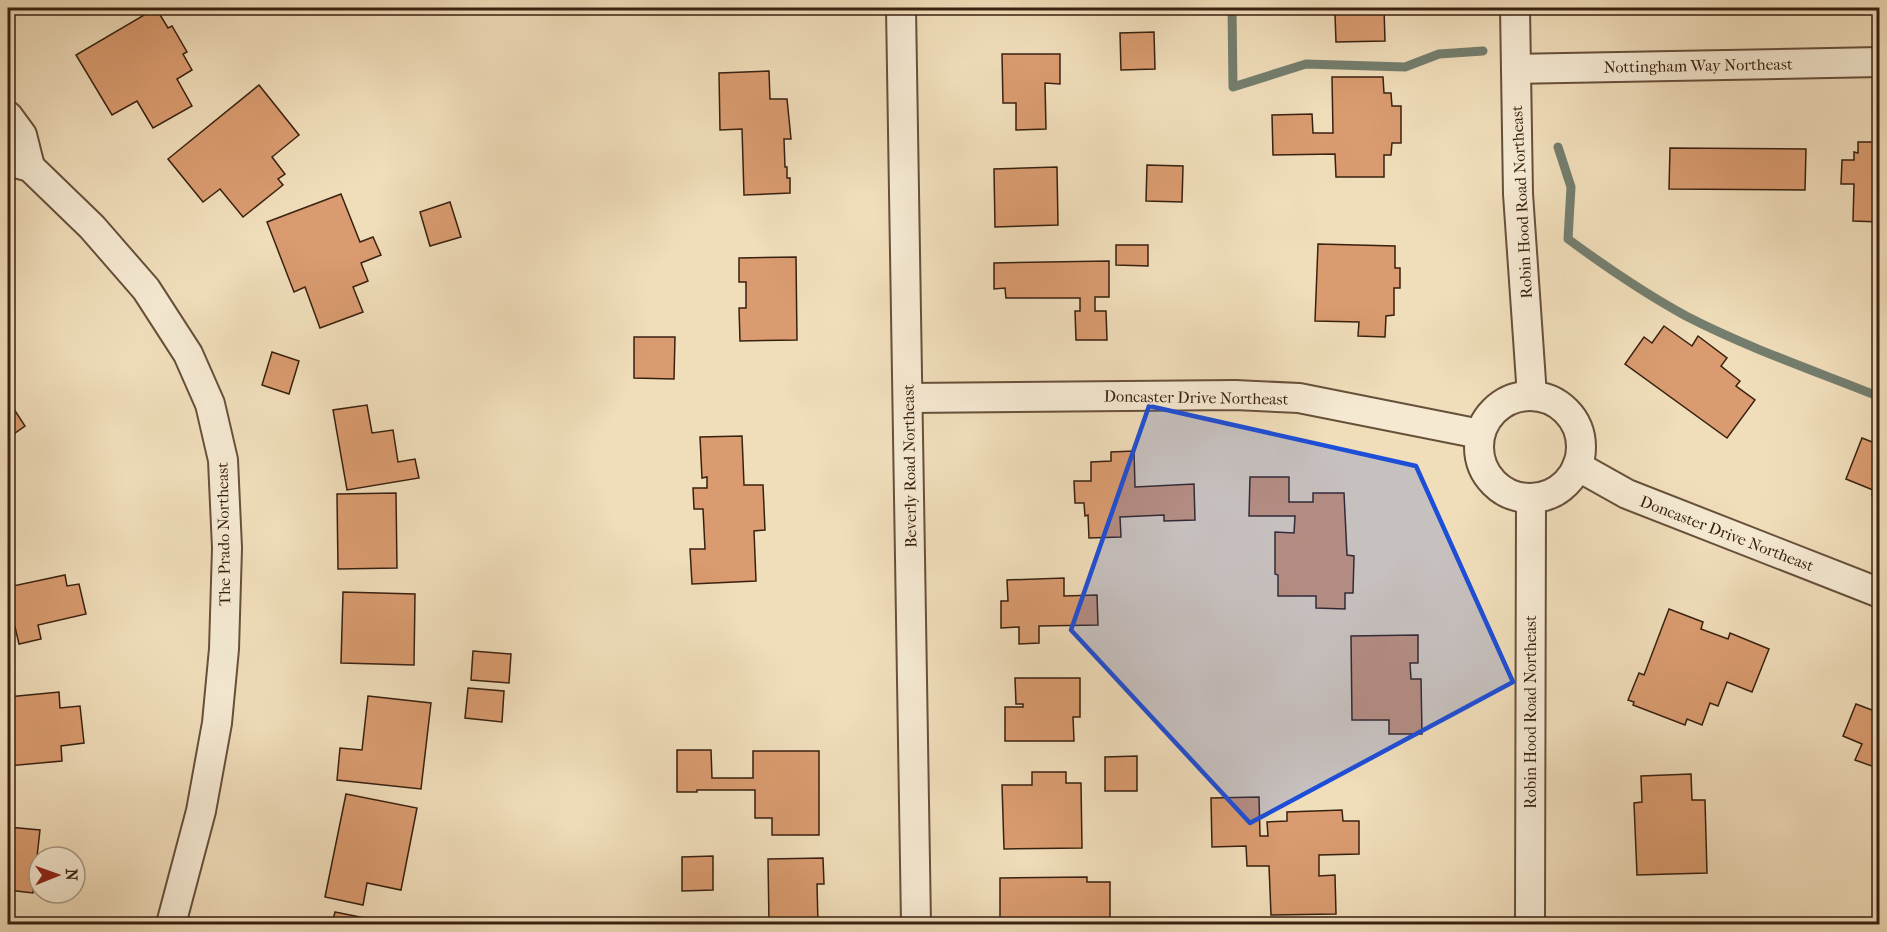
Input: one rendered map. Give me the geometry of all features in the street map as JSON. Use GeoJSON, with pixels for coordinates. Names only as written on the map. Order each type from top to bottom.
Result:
{"type":"FeatureCollection","features":[{"type":"Feature","properties":{"kind":"street","name":"Beverly Road Northeast"},"geometry":{"type":"LineString","coordinates":[[901,8],[916,924]]}},
{"type":"Feature","properties":{"kind":"street","name":"Robin Hood Road Northeast"},"geometry":{"type":"LineString","coordinates":[[1515,8],[1518,194],[1532,396]]}},
{"type":"Feature","properties":{"kind":"street","name":"Nottingham Way Northeast"},"geometry":{"type":"LineString","coordinates":[[1516,69],[1880,62]]}},
{"type":"Feature","properties":{"kind":"street","name":"The Prado Northeast"},"geometry":{"type":"LineString","coordinates":[[8,116],[22,135],[19,164],[92,227],[146,289],[188,354],[210,404],[223,460],[227,548],[224,649],[217,723],[201,811],[171,924]]}},
{"type":"Feature","properties":{"kind":"street","name":"Doncaster Drive Northeast"},"geometry":{"type":"LineString","coordinates":[[908,398],[1235,395],[1299,398],[1480,434]]}},
{"type":"Feature","properties":{"kind":"street"},"geometry":{"type":"LineString","coordinates":[[1532,396],[1558,404],[1569,414],[1581,439],[1581,453],[1570,479],[1559,490],[1531,499],[1517,497],[1494,484],[1480,461],[1479,448],[1480,434],[1491,414],[1509,400],[1532,396]]}},
{"type":"Feature","properties":{"kind":"street","name":"Doncaster Drive Northeast"},"geometry":{"type":"LineString","coordinates":[[1577,466],[1627,494],[1880,593]]}},
{"type":"Feature","properties":{"kind":"street","name":"Robin Hood Road Northeast"},"geometry":{"type":"LineString","coordinates":[[1530,924],[1531,499]]}},
{"type":"Feature","properties":{"kind":"highlighted area"},"geometry":{"type":"Polygon","coordinates":[[[1149,406],[1416,466],[1513,682],[1250,823],[1071,630],[1149,406]]]}},
{"type":"Feature","properties":{"kind":"building"},"geometry":{"type":"Polygon","coordinates":[[[156,8],[168,28],[172,26],[187,52],[183,54],[192,70],[177,79],[192,106],[153,128],[137,101],[112,115],[76,55],[156,8]]]}},
{"type":"Feature","properties":{"kind":"building"},"geometry":{"type":"Polygon","coordinates":[[[1328,8],[1384,8],[1385,41],[1336,42],[1335,14],[1328,14],[1328,8]]]}},
{"type":"Feature","properties":{"kind":"building"},"geometry":{"type":"Polygon","coordinates":[[[1154,32],[1155,69],[1121,70],[1120,33],[1154,32]]]}},
{"type":"Feature","properties":{"kind":"building"},"geometry":{"type":"Polygon","coordinates":[[[1002,54],[1060,54],[1060,84],[1045,83],[1046,129],[1016,130],[1016,103],[1003,103],[1002,54]]]}},
{"type":"Feature","properties":{"kind":"building"},"geometry":{"type":"Polygon","coordinates":[[[769,71],[770,99],[787,99],[791,139],[784,139],[785,167],[787,167],[787,178],[790,178],[790,193],[744,195],[742,129],[720,130],[719,73],[769,71]]]}},
{"type":"Feature","properties":{"kind":"building"},"geometry":{"type":"Polygon","coordinates":[[[1332,77],[1383,77],[1384,93],[1391,93],[1392,106],[1401,106],[1401,143],[1392,143],[1391,155],[1384,155],[1384,177],[1336,177],[1335,154],[1273,155],[1272,115],[1312,114],[1313,133],[1333,133],[1332,77]]]}},
{"type":"Feature","properties":{"kind":"building"},"geometry":{"type":"Polygon","coordinates":[[[259,85],[299,135],[272,157],[285,174],[278,179],[283,185],[243,217],[220,189],[203,202],[168,159],[259,85]]]}},
{"type":"Feature","properties":{"kind":"building"},"geometry":{"type":"Polygon","coordinates":[[[1858,142],[1880,142],[1880,222],[1853,221],[1854,184],[1841,184],[1842,160],[1854,160],[1854,152],[1858,153],[1858,142]]]}},
{"type":"Feature","properties":{"kind":"building"},"geometry":{"type":"Polygon","coordinates":[[[1670,148],[1806,149],[1805,190],[1669,189],[1670,148]]]}},
{"type":"Feature","properties":{"kind":"building"},"geometry":{"type":"Polygon","coordinates":[[[1147,165],[1183,166],[1182,202],[1146,201],[1147,165]]]}},
{"type":"Feature","properties":{"kind":"building"},"geometry":{"type":"Polygon","coordinates":[[[1057,167],[1058,225],[995,227],[994,169],[1057,167]]]}},
{"type":"Feature","properties":{"kind":"building"},"geometry":{"type":"Polygon","coordinates":[[[341,194],[360,242],[373,237],[381,255],[361,263],[368,281],[353,287],[363,312],[320,328],[305,287],[294,292],[267,222],[341,194]]]}},
{"type":"Feature","properties":{"kind":"building"},"geometry":{"type":"Polygon","coordinates":[[[450,202],[461,237],[430,246],[420,212],[450,202]]]}},
{"type":"Feature","properties":{"kind":"building"},"geometry":{"type":"Polygon","coordinates":[[[1318,244],[1395,246],[1395,268],[1400,268],[1400,288],[1394,288],[1394,315],[1386,316],[1385,337],[1358,336],[1359,322],[1315,321],[1318,244]]]}},
{"type":"Feature","properties":{"kind":"building"},"geometry":{"type":"Polygon","coordinates":[[[1116,245],[1148,245],[1148,266],[1116,265],[1116,245]]]}},
{"type":"Feature","properties":{"kind":"building"},"geometry":{"type":"Polygon","coordinates":[[[796,257],[797,340],[740,341],[739,308],[746,308],[746,282],[739,282],[739,258],[796,257]]]}},
{"type":"Feature","properties":{"kind":"building"},"geometry":{"type":"Polygon","coordinates":[[[1109,261],[1109,297],[1095,297],[1095,311],[1106,311],[1107,340],[1076,340],[1075,311],[1080,311],[1080,298],[1006,298],[1005,288],[994,289],[994,263],[1109,261]]]}},
{"type":"Feature","properties":{"kind":"building"},"geometry":{"type":"Polygon","coordinates":[[[1664,326],[1692,346],[1698,336],[1727,358],[1721,366],[1740,381],[1736,386],[1755,400],[1727,438],[1625,364],[1644,337],[1652,343],[1664,326]]]}},
{"type":"Feature","properties":{"kind":"building"},"geometry":{"type":"Polygon","coordinates":[[[634,337],[675,337],[674,379],[634,378],[634,337]]]}},
{"type":"Feature","properties":{"kind":"building"},"geometry":{"type":"Polygon","coordinates":[[[272,352],[299,361],[289,394],[262,385],[272,352]]]}},
{"type":"Feature","properties":{"kind":"building"},"geometry":{"type":"Polygon","coordinates":[[[8,400],[25,426],[8,438],[8,400]]]}},
{"type":"Feature","properties":{"kind":"building"},"geometry":{"type":"Polygon","coordinates":[[[367,405],[372,433],[393,430],[398,462],[415,459],[419,478],[347,490],[333,410],[367,405]]]}},
{"type":"Feature","properties":{"kind":"building"},"geometry":{"type":"Polygon","coordinates":[[[742,436],[744,485],[763,485],[765,530],[754,531],[756,581],[692,584],[690,549],[705,549],[703,509],[694,509],[693,488],[707,488],[707,477],[702,478],[700,437],[742,436]]]}},
{"type":"Feature","properties":{"kind":"building"},"geometry":{"type":"Polygon","coordinates":[[[1862,438],[1880,445],[1880,498],[1872,495],[1873,490],[1846,479],[1862,438]]]}},
{"type":"Feature","properties":{"kind":"building"},"geometry":{"type":"Polygon","coordinates":[[[1134,451],[1135,487],[1194,484],[1195,520],[1164,521],[1164,515],[1120,517],[1121,537],[1089,538],[1088,515],[1085,516],[1084,503],[1075,503],[1074,481],[1091,481],[1091,462],[1111,461],[1111,452],[1134,451]]]}},
{"type":"Feature","properties":{"kind":"building"},"geometry":{"type":"Polygon","coordinates":[[[1250,477],[1289,477],[1289,502],[1313,502],[1313,493],[1344,493],[1347,555],[1354,556],[1353,593],[1345,593],[1345,609],[1316,608],[1316,596],[1278,596],[1278,575],[1275,574],[1275,532],[1294,533],[1295,516],[1249,516],[1250,477]]]}},
{"type":"Feature","properties":{"kind":"building"},"geometry":{"type":"Polygon","coordinates":[[[396,493],[397,568],[338,569],[337,494],[396,493]]]}},
{"type":"Feature","properties":{"kind":"building"},"geometry":{"type":"Polygon","coordinates":[[[65,575],[67,586],[79,584],[86,614],[38,625],[41,639],[19,644],[15,627],[8,629],[8,587],[65,575]]]}},
{"type":"Feature","properties":{"kind":"building"},"geometry":{"type":"Polygon","coordinates":[[[1064,578],[1064,596],[1097,595],[1098,625],[1039,626],[1039,643],[1019,644],[1019,627],[1001,628],[1001,601],[1008,601],[1007,580],[1064,578]]]}},
{"type":"Feature","properties":{"kind":"building"},"geometry":{"type":"Polygon","coordinates":[[[343,592],[415,594],[414,665],[341,663],[343,592]]]}},
{"type":"Feature","properties":{"kind":"building"},"geometry":{"type":"Polygon","coordinates":[[[1669,609],[1703,622],[1701,629],[1728,639],[1730,633],[1769,649],[1752,692],[1727,682],[1718,706],[1710,703],[1702,725],[1687,719],[1685,725],[1633,705],[1634,702],[1628,700],[1639,673],[1644,675],[1669,609]]]}},
{"type":"Feature","properties":{"kind":"building"},"geometry":{"type":"Polygon","coordinates":[[[1418,635],[1418,663],[1410,663],[1411,679],[1421,679],[1422,734],[1389,734],[1389,720],[1352,720],[1351,636],[1418,635]]]}},
{"type":"Feature","properties":{"kind":"building"},"geometry":{"type":"Polygon","coordinates":[[[473,651],[511,654],[509,683],[471,680],[473,651]]]}},
{"type":"Feature","properties":{"kind":"building"},"geometry":{"type":"Polygon","coordinates":[[[1015,678],[1080,678],[1080,717],[1073,717],[1074,741],[1005,741],[1005,707],[1023,707],[1023,704],[1016,704],[1015,678]]]}},
{"type":"Feature","properties":{"kind":"building"},"geometry":{"type":"Polygon","coordinates":[[[468,688],[504,691],[502,722],[465,718],[468,688]]]}},
{"type":"Feature","properties":{"kind":"building"},"geometry":{"type":"Polygon","coordinates":[[[59,692],[60,708],[80,706],[84,743],[61,746],[62,761],[8,766],[8,697],[59,692]]]}},
{"type":"Feature","properties":{"kind":"building"},"geometry":{"type":"Polygon","coordinates":[[[368,696],[431,703],[421,789],[337,780],[340,748],[362,750],[368,696]]]}},
{"type":"Feature","properties":{"kind":"building"},"geometry":{"type":"Polygon","coordinates":[[[1856,704],[1880,713],[1880,769],[1855,760],[1862,744],[1843,736],[1856,704]]]}},
{"type":"Feature","properties":{"kind":"building"},"geometry":{"type":"Polygon","coordinates":[[[677,750],[711,750],[712,778],[753,778],[753,751],[819,751],[819,835],[772,835],[772,818],[755,818],[755,790],[677,792],[677,750]]]}},
{"type":"Feature","properties":{"kind":"building"},"geometry":{"type":"Polygon","coordinates":[[[1137,756],[1137,791],[1105,791],[1105,757],[1137,756]]]}},
{"type":"Feature","properties":{"kind":"building"},"geometry":{"type":"Polygon","coordinates":[[[1032,772],[1066,772],[1066,783],[1081,783],[1082,848],[1004,849],[1002,785],[1032,785],[1032,772]]]}},
{"type":"Feature","properties":{"kind":"building"},"geometry":{"type":"Polygon","coordinates":[[[1691,774],[1692,800],[1705,800],[1707,873],[1637,875],[1634,803],[1642,802],[1641,776],[1691,774]]]}},
{"type":"Feature","properties":{"kind":"building"},"geometry":{"type":"Polygon","coordinates":[[[346,794],[417,808],[401,890],[367,883],[363,905],[325,897],[346,794]]]}},
{"type":"Feature","properties":{"kind":"building"},"geometry":{"type":"Polygon","coordinates":[[[1259,797],[1260,836],[1268,836],[1267,822],[1287,821],[1287,812],[1342,810],[1343,821],[1359,821],[1359,854],[1319,855],[1319,876],[1335,875],[1336,914],[1271,915],[1269,866],[1247,866],[1246,846],[1212,847],[1211,798],[1259,797]]]}},
{"type":"Feature","properties":{"kind":"building"},"geometry":{"type":"Polygon","coordinates":[[[8,827],[40,830],[38,845],[27,845],[27,892],[8,890],[8,827]]]}},
{"type":"Feature","properties":{"kind":"building"},"geometry":{"type":"Polygon","coordinates":[[[713,856],[713,890],[682,891],[682,857],[713,856]]]}},
{"type":"Feature","properties":{"kind":"building"},"geometry":{"type":"Polygon","coordinates":[[[823,858],[824,884],[817,884],[818,924],[769,924],[768,859],[823,858]]]}},
{"type":"Feature","properties":{"kind":"building"},"geometry":{"type":"Polygon","coordinates":[[[1087,877],[1087,882],[1110,882],[1110,922],[1000,924],[1000,878],[1087,877]]]}},
{"type":"Feature","properties":{"kind":"building"},"geometry":{"type":"Polygon","coordinates":[[[335,912],[395,924],[332,924],[335,912]]]}},
{"type":"Feature","properties":{"kind":"waterway"},"geometry":{"type":"LineString","coordinates":[[1232,8],[1233,87],[1306,64],[1405,67],[1439,54],[1483,51]]}},
{"type":"Feature","properties":{"kind":"waterway"},"geometry":{"type":"LineString","coordinates":[[1558,147],[1571,187],[1568,239],[1655,298],[1709,328],[1880,397]]}}]}
